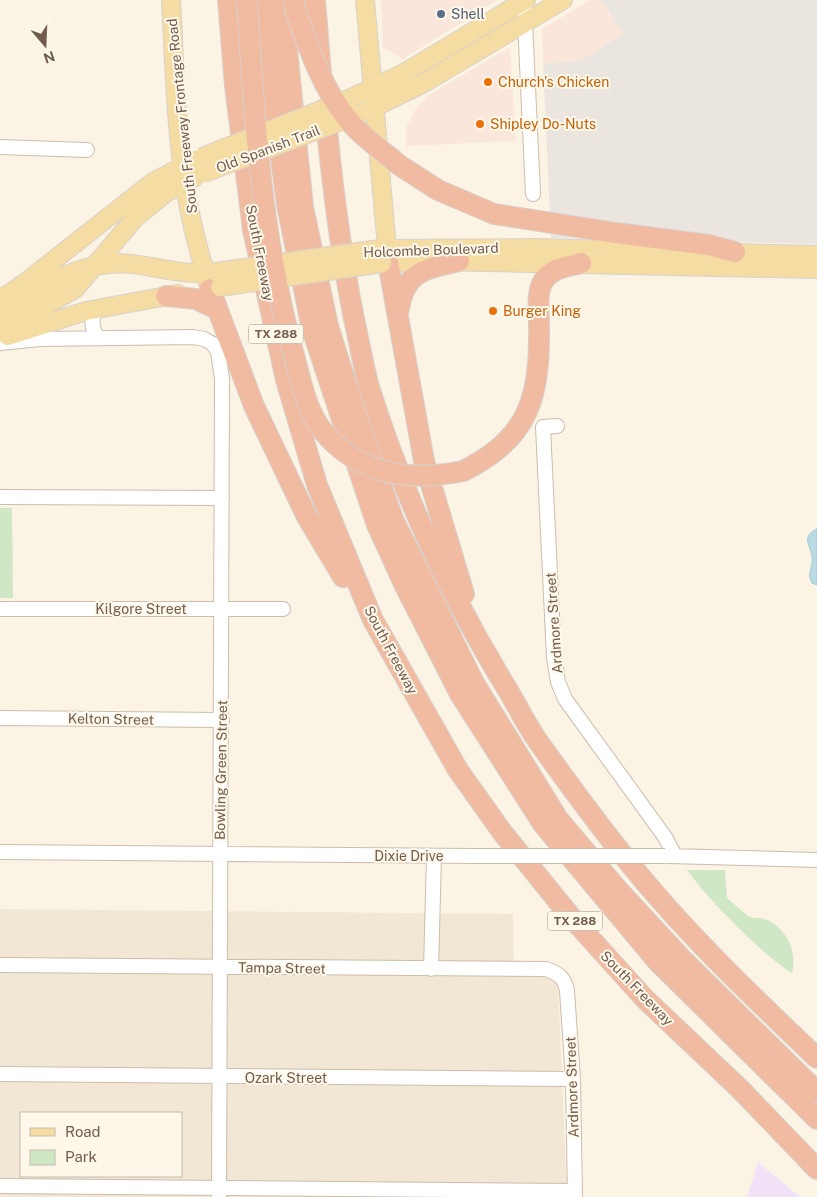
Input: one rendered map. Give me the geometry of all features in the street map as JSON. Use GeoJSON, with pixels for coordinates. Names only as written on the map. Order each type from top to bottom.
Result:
{"type":"FeatureCollection","features":[{"type":"Feature","properties":{"kind":"highway","name":"South Freeway"},"geometry":{"type":"LineString","coordinates":[[228,0],[235,86],[253,230],[286,380],[317,485],[350,568],[389,652],[458,770],[502,832],[571,917],[644,999],[740,1089],[813,1165]]}},
{"type":"Feature","properties":{"kind":"highway"},"geometry":{"type":"LineString","coordinates":[[247,0],[252,85],[270,244],[290,340],[306,397],[321,429],[337,445],[355,458],[385,473],[422,477],[462,471],[492,455],[525,417],[533,397],[540,365],[540,287],[553,270],[581,263]]}},
{"type":"Feature","properties":{"kind":"highway"},"geometry":{"type":"LineString","coordinates":[[264,0],[268,59],[287,205],[312,329],[377,525],[405,586],[460,694],[543,824],[658,962],[817,1119]]}},
{"type":"Feature","properties":{"kind":"highway"},"geometry":{"type":"LineString","coordinates":[[282,0],[303,207],[326,317],[355,412],[393,519],[474,683],[558,819],[619,891],[682,959],[817,1092]]}},
{"type":"Feature","properties":{"kind":"highway"},"geometry":{"type":"LineString","coordinates":[[294,0],[295,9],[314,66],[350,124],[399,165],[438,190],[494,214],[709,245],[735,252]]}},
{"type":"Feature","properties":{"kind":"highway"},"geometry":{"type":"LineString","coordinates":[[315,0],[334,200],[348,290],[369,385],[423,532],[480,646],[538,742],[641,878],[736,981],[817,1058]]}},
{"type":"Feature","properties":{"kind":"highway"},"geometry":{"type":"LineString","coordinates":[[384,256],[424,461],[480,646]]}},
{"type":"Feature","properties":{"kind":"highway"},"geometry":{"type":"LineString","coordinates":[[397,319],[401,293],[415,274],[459,261]]}},
{"type":"Feature","properties":{"kind":"highway"},"geometry":{"type":"LineString","coordinates":[[213,280],[217,309],[254,406],[307,517],[389,652]]}},
{"type":"Feature","properties":{"kind":"highway"},"geometry":{"type":"LineString","coordinates":[[166,296],[196,299],[217,309]]}},
{"type":"Feature","properties":{"kind":"main road","name":"South Freeway Frontage Road"},"geometry":{"type":"LineString","coordinates":[[171,0],[184,173],[193,226],[213,280]]}},
{"type":"Feature","properties":{"kind":"main road"},"geometry":{"type":"LineString","coordinates":[[365,0],[384,212],[384,256]]}},
{"type":"Feature","properties":{"kind":"main road","name":"Old Spanish Trail"},"geometry":{"type":"LineString","coordinates":[[0,300],[26,282],[153,182],[184,173],[374,89],[415,67],[525,0]]}},
{"type":"Feature","properties":{"kind":"main road","name":"Old Spanish Trail"},"geometry":{"type":"LineString","coordinates":[[203,165],[375,108],[424,83],[563,0]]}},
{"type":"Feature","properties":{"kind":"main road"},"geometry":{"type":"LineString","coordinates":[[371,59],[384,72],[415,67]]}},
{"type":"Feature","properties":{"kind":"main road"},"geometry":{"type":"LineString","coordinates":[[379,146],[385,125],[396,106],[424,83]]}},
{"type":"Feature","properties":{"kind":"main road","name":"Old Spanish Trail"},"geometry":{"type":"LineString","coordinates":[[0,331],[75,289],[120,233],[184,173]]}},
{"type":"Feature","properties":{"kind":"main road"},"geometry":{"type":"LineString","coordinates":[[384,212],[399,233],[405,238],[438,248]]}},
{"type":"Feature","properties":{"kind":"main road","name":"Holcombe Boulevard"},"geometry":{"type":"LineString","coordinates":[[0,341],[95,309],[166,296],[213,280],[438,248],[535,248],[817,255]]}},
{"type":"Feature","properties":{"kind":"main road","name":"Holcombe Boulevard"},"geometry":{"type":"LineString","coordinates":[[384,256],[459,261],[817,269]]}},
{"type":"Feature","properties":{"kind":"main road","name":"Holcombe Boulevard"},"geometry":{"type":"LineString","coordinates":[[0,313],[64,275],[96,265],[126,264],[213,280]]}},
{"type":"Feature","properties":{"kind":"street"},"geometry":{"type":"LineString","coordinates":[[525,0],[533,194]]}},
{"type":"Feature","properties":{"kind":"street"},"geometry":{"type":"LineString","coordinates":[[0,147],[87,150]]}},
{"type":"Feature","properties":{"kind":"street"},"geometry":{"type":"LineString","coordinates":[[95,309],[92,325],[94,333],[99,338]]}},
{"type":"Feature","properties":{"kind":"street","name":"Bowling Green Street"},"geometry":{"type":"LineString","coordinates":[[99,338],[193,337],[204,339],[213,344],[218,352],[222,379],[219,1192]]}},
{"type":"Feature","properties":{"kind":"street"},"geometry":{"type":"LineString","coordinates":[[0,341],[99,338]]}},
{"type":"Feature","properties":{"kind":"street","name":"Ardmore Street"},"geometry":{"type":"LineString","coordinates":[[557,426],[543,427],[554,658],[558,682],[562,694],[578,718],[665,837],[670,856]]}},
{"type":"Feature","properties":{"kind":"street"},"geometry":{"type":"LineString","coordinates":[[0,497],[222,498]]}},
{"type":"Feature","properties":{"kind":"street","name":"Kilgore Street"},"geometry":{"type":"LineString","coordinates":[[0,609],[283,609]]}},
{"type":"Feature","properties":{"kind":"street","name":"Kelton Street"},"geometry":{"type":"LineString","coordinates":[[0,718],[222,720]]}},
{"type":"Feature","properties":{"kind":"street","name":"Dixie Drive"},"geometry":{"type":"LineString","coordinates":[[0,852],[670,856],[817,860]]}},
{"type":"Feature","properties":{"kind":"street"},"geometry":{"type":"LineString","coordinates":[[431,969],[434,856]]}},
{"type":"Feature","properties":{"kind":"street","name":"Tampa Street"},"geometry":{"type":"LineString","coordinates":[[0,965],[546,969],[556,972],[562,978]]}},
{"type":"Feature","properties":{"kind":"street","name":"Ardmore Street"},"geometry":{"type":"LineString","coordinates":[[562,978],[567,991],[573,1080],[576,1194]]}},
{"type":"Feature","properties":{"kind":"street","name":"Ozark Street"},"geometry":{"type":"LineString","coordinates":[[0,1074],[573,1080]]}},
{"type":"Feature","properties":{"kind":"street"},"geometry":{"type":"LineString","coordinates":[[0,1186],[219,1192],[576,1194]]}},
{"type":"Feature","properties":{"kind":"shaded area"},"geometry":{"type":"Polygon","coordinates":[[[381,0],[497,0],[403,59],[383,48],[381,0]]]}},
{"type":"Feature","properties":{"kind":"shaded area"},"geometry":{"type":"Polygon","coordinates":[[[590,0],[602,0],[623,34],[580,61],[543,64],[542,29],[590,0]]]}},
{"type":"Feature","properties":{"kind":"shaded area"},"geometry":{"type":"Polygon","coordinates":[[[602,0],[817,0],[817,244],[551,238],[543,64],[580,61],[623,34],[602,0]]]}},
{"type":"Feature","properties":{"kind":"shaded area"},"geometry":{"type":"Polygon","coordinates":[[[510,47],[516,141],[406,146],[406,128],[416,109],[427,96],[510,47]]]}},
{"type":"Feature","properties":{"kind":"shaded area"},"geometry":{"type":"Polygon","coordinates":[[[0,909],[513,914],[514,975],[546,975],[558,984],[567,1197],[0,1197],[0,909]]]}},
{"type":"Feature","properties":{"kind":"shaded area"},"geometry":{"type":"Polygon","coordinates":[[[758,1162],[800,1197],[747,1197],[758,1162]]]}},
{"type":"Feature","properties":{"kind":"green space"},"geometry":{"type":"Polygon","coordinates":[[[0,508],[12,508],[13,598],[0,598],[0,508]]]}},
{"type":"Feature","properties":{"kind":"green space"},"geometry":{"type":"Polygon","coordinates":[[[687,870],[725,870],[727,898],[748,916],[772,922],[784,934],[792,949],[792,973],[751,940],[708,896],[687,870]]]}},
{"type":"Feature","properties":{"kind":"water"},"geometry":{"type":"Polygon","coordinates":[[[817,529],[817,585],[812,583],[810,579],[812,560],[808,538],[817,529]]]}},
{"type":"Feature","properties":{"kind":"place","name":"Shell"},"geometry":{"type":"Point","coordinates":[441,14]}},
{"type":"Feature","properties":{"kind":"place","name":"Church's Chicken"},"geometry":{"type":"Point","coordinates":[488,82]}},
{"type":"Feature","properties":{"kind":"place","name":"Shipley Do-Nuts"},"geometry":{"type":"Point","coordinates":[480,124]}},
{"type":"Feature","properties":{"kind":"place","name":"Burger King"},"geometry":{"type":"Point","coordinates":[493,311]}}]}
